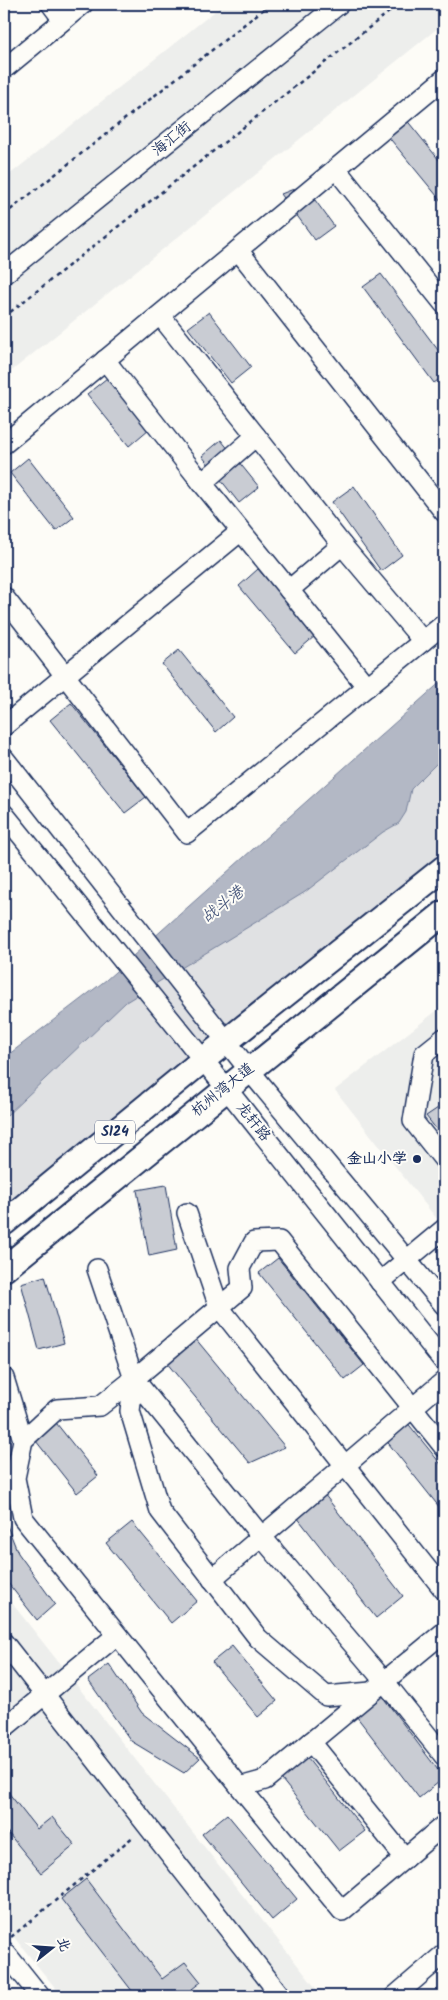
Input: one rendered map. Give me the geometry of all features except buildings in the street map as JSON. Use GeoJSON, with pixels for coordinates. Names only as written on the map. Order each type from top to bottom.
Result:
{"type":"FeatureCollection","features":[{"type":"Feature","properties":{"kind":"main road","name":"S124"},"geometry":{"type":"LineString","coordinates":[[4,1223],[203,1060],[444,868]]}},
{"type":"Feature","properties":{"kind":"main road","name":"杭州湾大道"},"geometry":{"type":"LineString","coordinates":[[4,1269],[444,913]]}},
{"type":"Feature","properties":{"kind":"street"},"geometry":{"type":"LineString","coordinates":[[51,4],[64,20]]}},
{"type":"Feature","properties":{"kind":"street"},"geometry":{"type":"LineString","coordinates":[[4,69],[83,4]]}},
{"type":"Feature","properties":{"kind":"street","name":"海汇街"},"geometry":{"type":"LineString","coordinates":[[4,274],[339,4]]}},
{"type":"Feature","properties":{"kind":"street"},"geometry":{"type":"LineString","coordinates":[[4,444],[444,79]]}},
{"type":"Feature","properties":{"kind":"street"},"geometry":{"type":"LineString","coordinates":[[336,169],[444,304]]}},
{"type":"Feature","properties":{"kind":"street"},"geometry":{"type":"LineString","coordinates":[[238,250],[444,512]]}},
{"type":"Feature","properties":{"kind":"street"},"geometry":{"type":"LineString","coordinates":[[160,315],[342,545],[423,641]]}},
{"type":"Feature","properties":{"kind":"street"},"geometry":{"type":"LineString","coordinates":[[105,360],[240,531],[367,687]]}},
{"type":"Feature","properties":{"kind":"street"},"geometry":{"type":"LineString","coordinates":[[202,483],[256,436]]}},
{"type":"Feature","properties":{"kind":"street"},"geometry":{"type":"LineString","coordinates":[[4,726],[64,674],[240,531]]}},
{"type":"Feature","properties":{"kind":"street"},"geometry":{"type":"LineString","coordinates":[[288,590],[342,545]]}},
{"type":"Feature","properties":{"kind":"street"},"geometry":{"type":"LineString","coordinates":[[4,597],[186,833],[444,624]]}},
{"type":"Feature","properties":{"kind":"street"},"geometry":{"type":"LineString","coordinates":[[4,758],[249,1070],[444,1305]]}},
{"type":"Feature","properties":{"kind":"street","name":"龙轩路"},"geometry":{"type":"LineString","coordinates":[[4,814],[226,1088],[444,1362]]}},
{"type":"Feature","properties":{"kind":"street"},"geometry":{"type":"LineString","coordinates":[[444,1038],[424,1054],[413,1121],[444,1160]]}},
{"type":"Feature","properties":{"kind":"street"},"geometry":{"type":"LineString","coordinates":[[187,1213],[219,1307],[444,1590]]}},
{"type":"Feature","properties":{"kind":"street"},"geometry":{"type":"LineString","coordinates":[[380,1282],[444,1229]]}},
{"type":"Feature","properties":{"kind":"street"},"geometry":{"type":"LineString","coordinates":[[23,1440],[57,1410],[100,1406],[242,1288],[240,1268],[254,1242],[279,1241],[444,1447]]}},
{"type":"Feature","properties":{"kind":"street"},"geometry":{"type":"LineString","coordinates":[[97,1268],[134,1379],[261,1536],[377,1686],[444,1756]]}},
{"type":"Feature","properties":{"kind":"street"},"geometry":{"type":"LineString","coordinates":[[4,1378],[23,1440],[15,1478],[23,1518],[342,1911],[444,1825]]}},
{"type":"Feature","properties":{"kind":"street"},"geometry":{"type":"LineString","coordinates":[[134,1379],[130,1411],[160,1511],[258,1638],[326,1696],[377,1686]]}},
{"type":"Feature","properties":{"kind":"street"},"geometry":{"type":"LineString","coordinates":[[212,1579],[444,1381]]}},
{"type":"Feature","properties":{"kind":"street"},"geometry":{"type":"LineString","coordinates":[[240,1786],[266,1780],[444,1632]]}},
{"type":"Feature","properties":{"kind":"street"},"geometry":{"type":"LineString","coordinates":[[4,1728],[117,1635]]}},
{"type":"Feature","properties":{"kind":"street"},"geometry":{"type":"LineString","coordinates":[[4,1643],[281,1996]]}},
{"type":"Feature","properties":{"kind":"street"},"geometry":{"type":"LineString","coordinates":[[311,1742],[405,1858]]}},
{"type":"Feature","properties":{"kind":"street"},"geometry":{"type":"LineString","coordinates":[[8,1944],[40,1996]]}},
{"type":"Feature","properties":{"kind":"street"},"geometry":{"type":"LineString","coordinates":[[394,1996],[444,1954]]}},
{"type":"Feature","properties":{"kind":"path"},"geometry":{"type":"LineString","coordinates":[[4,215],[270,4]]}},
{"type":"Feature","properties":{"kind":"path"},"geometry":{"type":"LineString","coordinates":[[4,317],[399,4]]}},
{"type":"Feature","properties":{"kind":"path"},"geometry":{"type":"LineString","coordinates":[[8,1944],[146,1825]]}},
{"type":"Feature","properties":{"kind":"shaded area"},"geometry":{"type":"Polygon","coordinates":[[[224,4],[444,4],[444,23],[4,377],[4,179],[224,4]]]}},
{"type":"Feature","properties":{"kind":"shaded area"},"geometry":{"type":"Polygon","coordinates":[[[444,751],[444,856],[4,1215],[4,1111],[124,997],[406,790],[444,751]]]}},
{"type":"Feature","properties":{"kind":"shaded area","name":"金山小学"},"geometry":{"type":"Polygon","coordinates":[[[444,1005],[444,1228],[335,1090],[444,1005]]]}},
{"type":"Feature","properties":{"kind":"shaded area"},"geometry":{"type":"Polygon","coordinates":[[[4,1593],[322,1996],[62,1996],[4,1925],[4,1593]]]}},
{"type":"Feature","properties":{"kind":"water","name":"战斗港"},"geometry":{"type":"Polygon","coordinates":[[[444,679],[444,758],[411,789],[406,812],[399,823],[383,832],[305,892],[126,1002],[4,1118],[4,1058],[106,980],[444,679]]]}},
{"type":"Feature","properties":{"kind":"place","name":"金山小学"},"geometry":{"type":"Point","coordinates":[417,1159]}}]}
